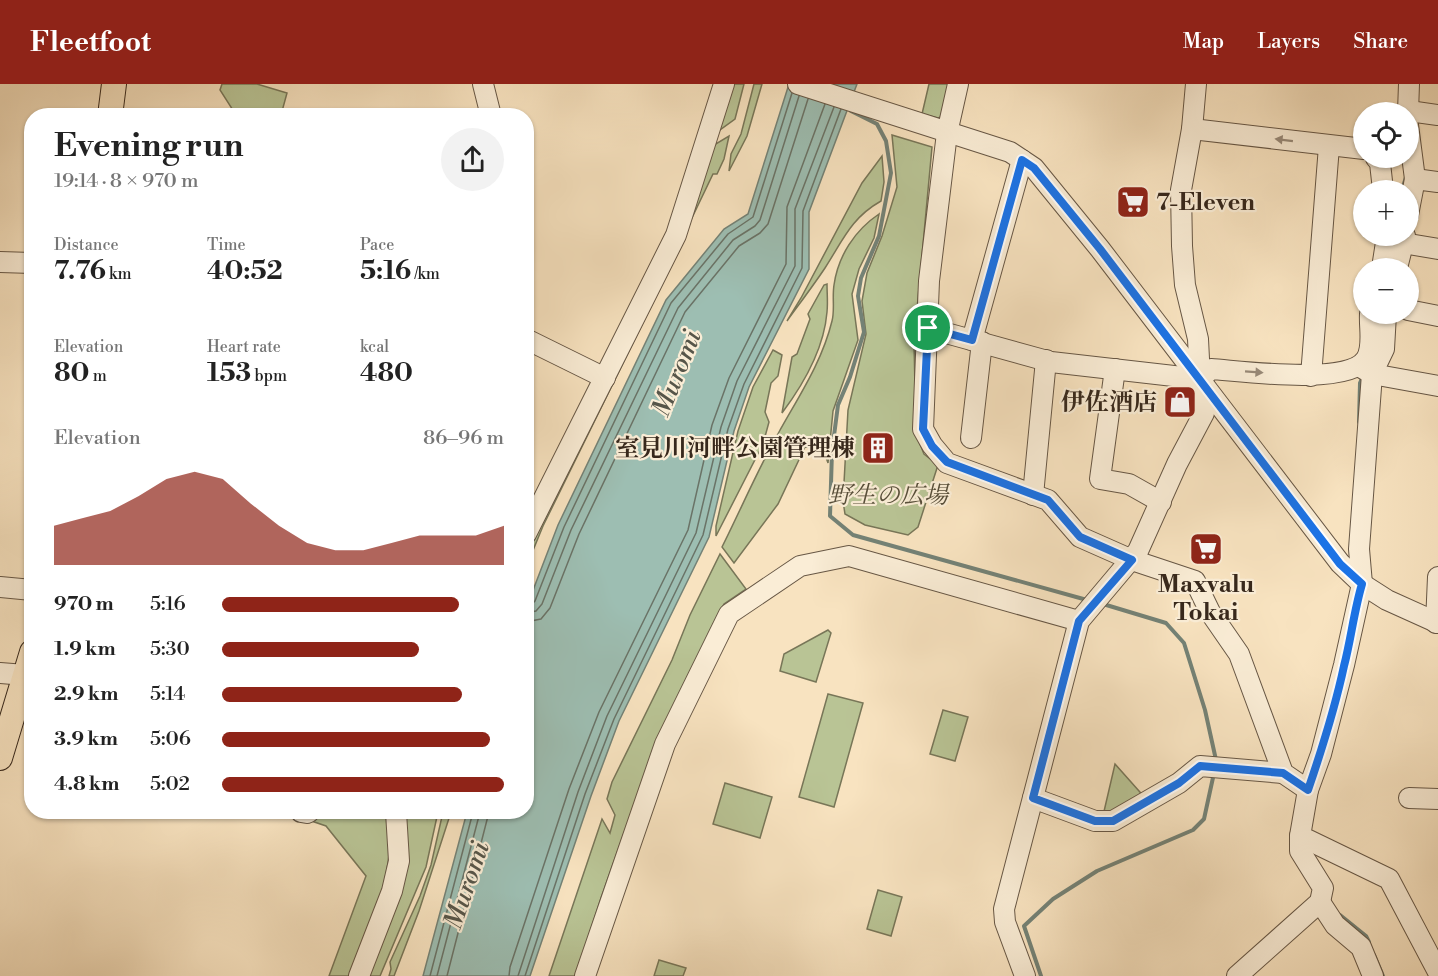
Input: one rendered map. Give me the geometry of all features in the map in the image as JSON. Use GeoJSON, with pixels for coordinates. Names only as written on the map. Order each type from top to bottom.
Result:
{"type":"FeatureCollection","features":[{"type":"Feature","properties":{"kind":"main road"},"geometry":{"type":"LineString","coordinates":[[111,108],[114,84]]}},
{"type":"Feature","properties":{"kind":"main road"},"geometry":{"type":"LineString","coordinates":[[0,758],[24,690]]}},
{"type":"Feature","properties":{"kind":"street"},"geometry":{"type":"LineString","coordinates":[[483,84],[489,108]]}},
{"type":"Feature","properties":{"kind":"street"},"geometry":{"type":"LineString","coordinates":[[534,518],[675,236],[724,84]]}},
{"type":"Feature","properties":{"kind":"street"},"geometry":{"type":"LineString","coordinates":[[798,84],[1010,152],[1034,168],[1340,564],[1362,584],[1387,600],[1437,623],[1438,577]]}},
{"type":"Feature","properties":{"kind":"street"},"geometry":{"type":"LineString","coordinates":[[958,84],[947,133],[929,281],[923,429],[932,446],[947,462],[1048,500],[1080,537],[1132,560],[1195,581],[1210,612],[1239,654],[1283,773]]}},
{"type":"Feature","properties":{"kind":"street"},"geometry":{"type":"LineString","coordinates":[[1025,976],[1005,922],[1004,909],[1033,798],[1090,608],[1132,560],[1204,412],[1198,339],[1185,285],[1182,246],[1181,190],[1192,129],[1196,84]]}},
{"type":"Feature","properties":{"kind":"street"},"geometry":{"type":"LineString","coordinates":[[1408,102],[1409,84]]}},
{"type":"Feature","properties":{"kind":"street"},"geometry":{"type":"LineString","coordinates":[[1419,116],[1438,115]]}},
{"type":"Feature","properties":{"kind":"street"},"geometry":{"type":"LineString","coordinates":[[1192,129],[1353,148]]}},
{"type":"Feature","properties":{"kind":"street"},"geometry":{"type":"LineString","coordinates":[[1311,376],[1329,146]]}},
{"type":"Feature","properties":{"kind":"street"},"geometry":{"type":"LineString","coordinates":[[971,438],[977,341],[1022,160]]}},
{"type":"Feature","properties":{"kind":"street"},"geometry":{"type":"LineString","coordinates":[[1414,168],[1415,179],[1438,182]]}},
{"type":"Feature","properties":{"kind":"street"},"geometry":{"type":"LineString","coordinates":[[1419,244],[1438,249]]}},
{"type":"Feature","properties":{"kind":"street"},"geometry":{"type":"LineString","coordinates":[[0,261],[24,262]]}},
{"type":"Feature","properties":{"kind":"street"},"geometry":{"type":"LineString","coordinates":[[1419,312],[1438,316]]}},
{"type":"Feature","properties":{"kind":"street"},"geometry":{"type":"LineString","coordinates":[[1372,324],[1377,349]]}},
{"type":"Feature","properties":{"kind":"street"},"geometry":{"type":"LineString","coordinates":[[1237,976],[1320,902],[1323,888],[1300,851],[1300,836],[1308,790],[1321,754],[1362,584],[1359,549],[1366,359],[1377,349],[1383,324]]}},
{"type":"Feature","properties":{"kind":"street"},"geometry":{"type":"LineString","coordinates":[[928,328],[1046,360],[1200,380]]}},
{"type":"Feature","properties":{"kind":"street"},"geometry":{"type":"LineString","coordinates":[[534,343],[605,378]]}},
{"type":"Feature","properties":{"kind":"street"},"geometry":{"type":"LineString","coordinates":[[1033,495],[1046,360]]}},
{"type":"Feature","properties":{"kind":"street"},"geometry":{"type":"LineString","coordinates":[[1115,369],[1100,479],[1129,484],[1161,502]]}},
{"type":"Feature","properties":{"kind":"street"},"geometry":{"type":"LineString","coordinates":[[1200,380],[1211,369],[1311,376],[1356,369],[1438,386]]}},
{"type":"Feature","properties":{"kind":"street"},"geometry":{"type":"LineString","coordinates":[[585,976],[665,744],[729,614],[800,566],[849,556],[1090,608]]}},
{"type":"Feature","properties":{"kind":"street"},"geometry":{"type":"LineString","coordinates":[[0,587],[24,589]]}},
{"type":"Feature","properties":{"kind":"street"},"geometry":{"type":"LineString","coordinates":[[0,673],[24,683]]}},
{"type":"Feature","properties":{"kind":"street"},"geometry":{"type":"LineString","coordinates":[[1033,798],[1095,821],[1113,821],[1179,783],[1200,766],[1283,773],[1308,790]]}},
{"type":"Feature","properties":{"kind":"street"},"geometry":{"type":"LineString","coordinates":[[1409,798],[1438,799]]}},
{"type":"Feature","properties":{"kind":"street"},"geometry":{"type":"LineString","coordinates":[[359,976],[392,891],[399,861],[396,819]]}},
{"type":"Feature","properties":{"kind":"street"},"geometry":{"type":"LineString","coordinates":[[1300,836],[1389,879],[1438,972]]}},
{"type":"Feature","properties":{"kind":"street"},"geometry":{"type":"LineString","coordinates":[[1320,902],[1335,925],[1361,946],[1373,976]]}},
{"type":"Feature","properties":{"kind":"green space"},"geometry":{"type":"Polygon","coordinates":[[[222,84],[257,84],[287,93],[283,108],[232,108],[220,90],[222,84]]]}},
{"type":"Feature","properties":{"kind":"green space"},"geometry":{"type":"Polygon","coordinates":[[[732,84],[744,84],[735,119],[717,132],[732,84]]]}},
{"type":"Feature","properties":{"kind":"green space"},"geometry":{"type":"Polygon","coordinates":[[[754,84],[762,84],[747,136],[729,171],[731,154],[741,134],[754,84]]]}},
{"type":"Feature","properties":{"kind":"green space"},"geometry":{"type":"Polygon","coordinates":[[[929,84],[950,84],[944,116],[938,118],[922,114],[929,84]]]}},
{"type":"Feature","properties":{"kind":"green space","name":"野生の広場"},"geometry":{"type":"Polygon","coordinates":[[[892,135],[932,147],[914,342],[916,434],[924,454],[938,465],[918,527],[908,535],[865,525],[845,514],[843,501],[848,410],[866,334],[862,301],[867,273],[882,236],[897,187],[892,135]]]}},
{"type":"Feature","properties":{"kind":"green space"},"geometry":{"type":"Polygon","coordinates":[[[729,136],[724,159],[717,174],[713,174],[678,247],[714,145],[729,136]]]}},
{"type":"Feature","properties":{"kind":"green space"},"geometry":{"type":"Polygon","coordinates":[[[882,156],[884,182],[881,201],[855,222],[787,321],[862,183],[882,156]]]}},
{"type":"Feature","properties":{"kind":"green space"},"geometry":{"type":"Polygon","coordinates":[[[879,214],[874,238],[859,269],[852,294],[858,340],[833,411],[828,463],[823,449],[805,447],[778,504],[734,563],[722,547],[764,460],[822,351],[833,317],[834,285],[839,264],[855,236],[879,214]]]}},
{"type":"Feature","properties":{"kind":"green space"},"geometry":{"type":"Polygon","coordinates":[[[827,284],[827,312],[822,339],[805,378],[782,413],[792,357],[797,354],[810,319],[808,314],[824,285],[827,284]]]}},
{"type":"Feature","properties":{"kind":"green space"},"geometry":{"type":"Polygon","coordinates":[[[659,290],[534,548],[534,531],[659,290]]]}},
{"type":"Feature","properties":{"kind":"green space"},"geometry":{"type":"Polygon","coordinates":[[[773,350],[782,355],[778,376],[771,383],[765,412],[769,422],[763,444],[716,536],[716,526],[738,431],[753,387],[773,350]]]}},
{"type":"Feature","properties":{"kind":"green space"},"geometry":{"type":"Polygon","coordinates":[[[720,554],[746,589],[724,604],[651,757],[576,976],[549,976],[602,819],[610,833],[615,815],[607,799],[612,782],[672,660],[690,615],[720,554]]]}},
{"type":"Feature","properties":{"kind":"green space"},"geometry":{"type":"Polygon","coordinates":[[[828,630],[831,633],[816,682],[780,671],[784,654],[828,630]]]}},
{"type":"Feature","properties":{"kind":"green space"},"geometry":{"type":"Polygon","coordinates":[[[828,694],[863,703],[834,807],[799,797],[828,694]]]}},
{"type":"Feature","properties":{"kind":"green space"},"geometry":{"type":"Polygon","coordinates":[[[943,710],[968,717],[955,761],[930,754],[943,710]]]}},
{"type":"Feature","properties":{"kind":"green space"},"geometry":{"type":"Polygon","coordinates":[[[1115,764],[1147,800],[1102,820],[1115,764]]]}},
{"type":"Feature","properties":{"kind":"green space"},"geometry":{"type":"Polygon","coordinates":[[[725,783],[772,797],[760,838],[713,824],[725,783]]]}},
{"type":"Feature","properties":{"kind":"green space"},"geometry":{"type":"Polygon","coordinates":[[[306,819],[388,819],[388,863],[382,892],[352,976],[329,976],[366,876],[326,826],[306,819]]]}},
{"type":"Feature","properties":{"kind":"green space"},"geometry":{"type":"Polygon","coordinates":[[[401,819],[436,819],[426,867],[380,976],[364,976],[401,819]]]}},
{"type":"Feature","properties":{"kind":"green space"},"geometry":{"type":"Polygon","coordinates":[[[441,819],[449,819],[419,911],[394,976],[389,976],[390,962],[420,896],[431,865],[441,819]]]}},
{"type":"Feature","properties":{"kind":"green space"},"geometry":{"type":"Polygon","coordinates":[[[878,890],[902,897],[891,936],[867,929],[878,890]]]}},
{"type":"Feature","properties":{"kind":"green space"},"geometry":{"type":"Polygon","coordinates":[[[659,960],[686,968],[683,976],[654,976],[659,960]]]}},
{"type":"Feature","properties":{"kind":"water","name":"Muromi"},"geometry":{"type":"Polygon","coordinates":[[[789,84],[857,84],[809,212],[809,269],[749,387],[734,431],[709,537],[619,721],[530,976],[423,976],[465,819],[534,819],[534,588],[558,525],[666,300],[724,229],[748,214],[789,84]]]}},
{"type":"Feature","properties":{"kind":"waterway"},"geometry":{"type":"LineString","coordinates":[[851,111],[877,124],[886,141],[891,173],[879,236],[861,278],[858,296],[864,332],[850,377],[838,405],[832,451],[830,516],[853,535],[1087,600]]}},
{"type":"Feature","properties":{"kind":"waterway"},"geometry":{"type":"LineString","coordinates":[[1359,422],[1360,383],[1363,376]]}},
{"type":"Feature","properties":{"kind":"waterway"},"geometry":{"type":"LineString","coordinates":[[1103,604],[1166,623],[1184,643],[1205,710],[1216,760]]}},
{"type":"Feature","properties":{"kind":"waterway"},"geometry":{"type":"LineString","coordinates":[[1041,976],[1024,926],[1053,899],[1097,871],[1193,830],[1204,819],[1214,773]]}},
{"type":"Feature","properties":{"kind":"waterway"},"geometry":{"type":"LineString","coordinates":[[1340,915],[1366,936],[1369,942]]}},
{"type":"Feature","properties":{"kind":"waterway"},"geometry":{"type":"LineString","coordinates":[[1374,955],[1383,976]]}},
{"type":"Feature","properties":{"kind":"place","name":"7-Eleven"},"geometry":{"type":"Point","coordinates":[1133,202]}},
{"type":"Feature","properties":{"kind":"place","name":"伊佐酒店"},"geometry":{"type":"Point","coordinates":[1180,402]}},
{"type":"Feature","properties":{"kind":"place","name":"室見川河畔公園管理棟"},"geometry":{"type":"Point","coordinates":[878,448]}},
{"type":"Feature","properties":{"kind":"place","name":"Maxvalu Tokai"},"geometry":{"type":"Point","coordinates":[1206,549]}},
{"type":"Feature","properties":{"kind":"route"},"geometry":{"type":"LineString","coordinates":[[1022,160],[1034,168],[1100,249],[1340,564],[1362,584],[1321,754],[1308,790],[1283,773],[1200,766],[1179,783],[1113,821],[1095,821],[1033,798],[1079,621],[1132,560],[1080,537],[1048,500],[947,462],[932,446],[923,429],[928,328],[972,340],[1022,160]]}}]}
